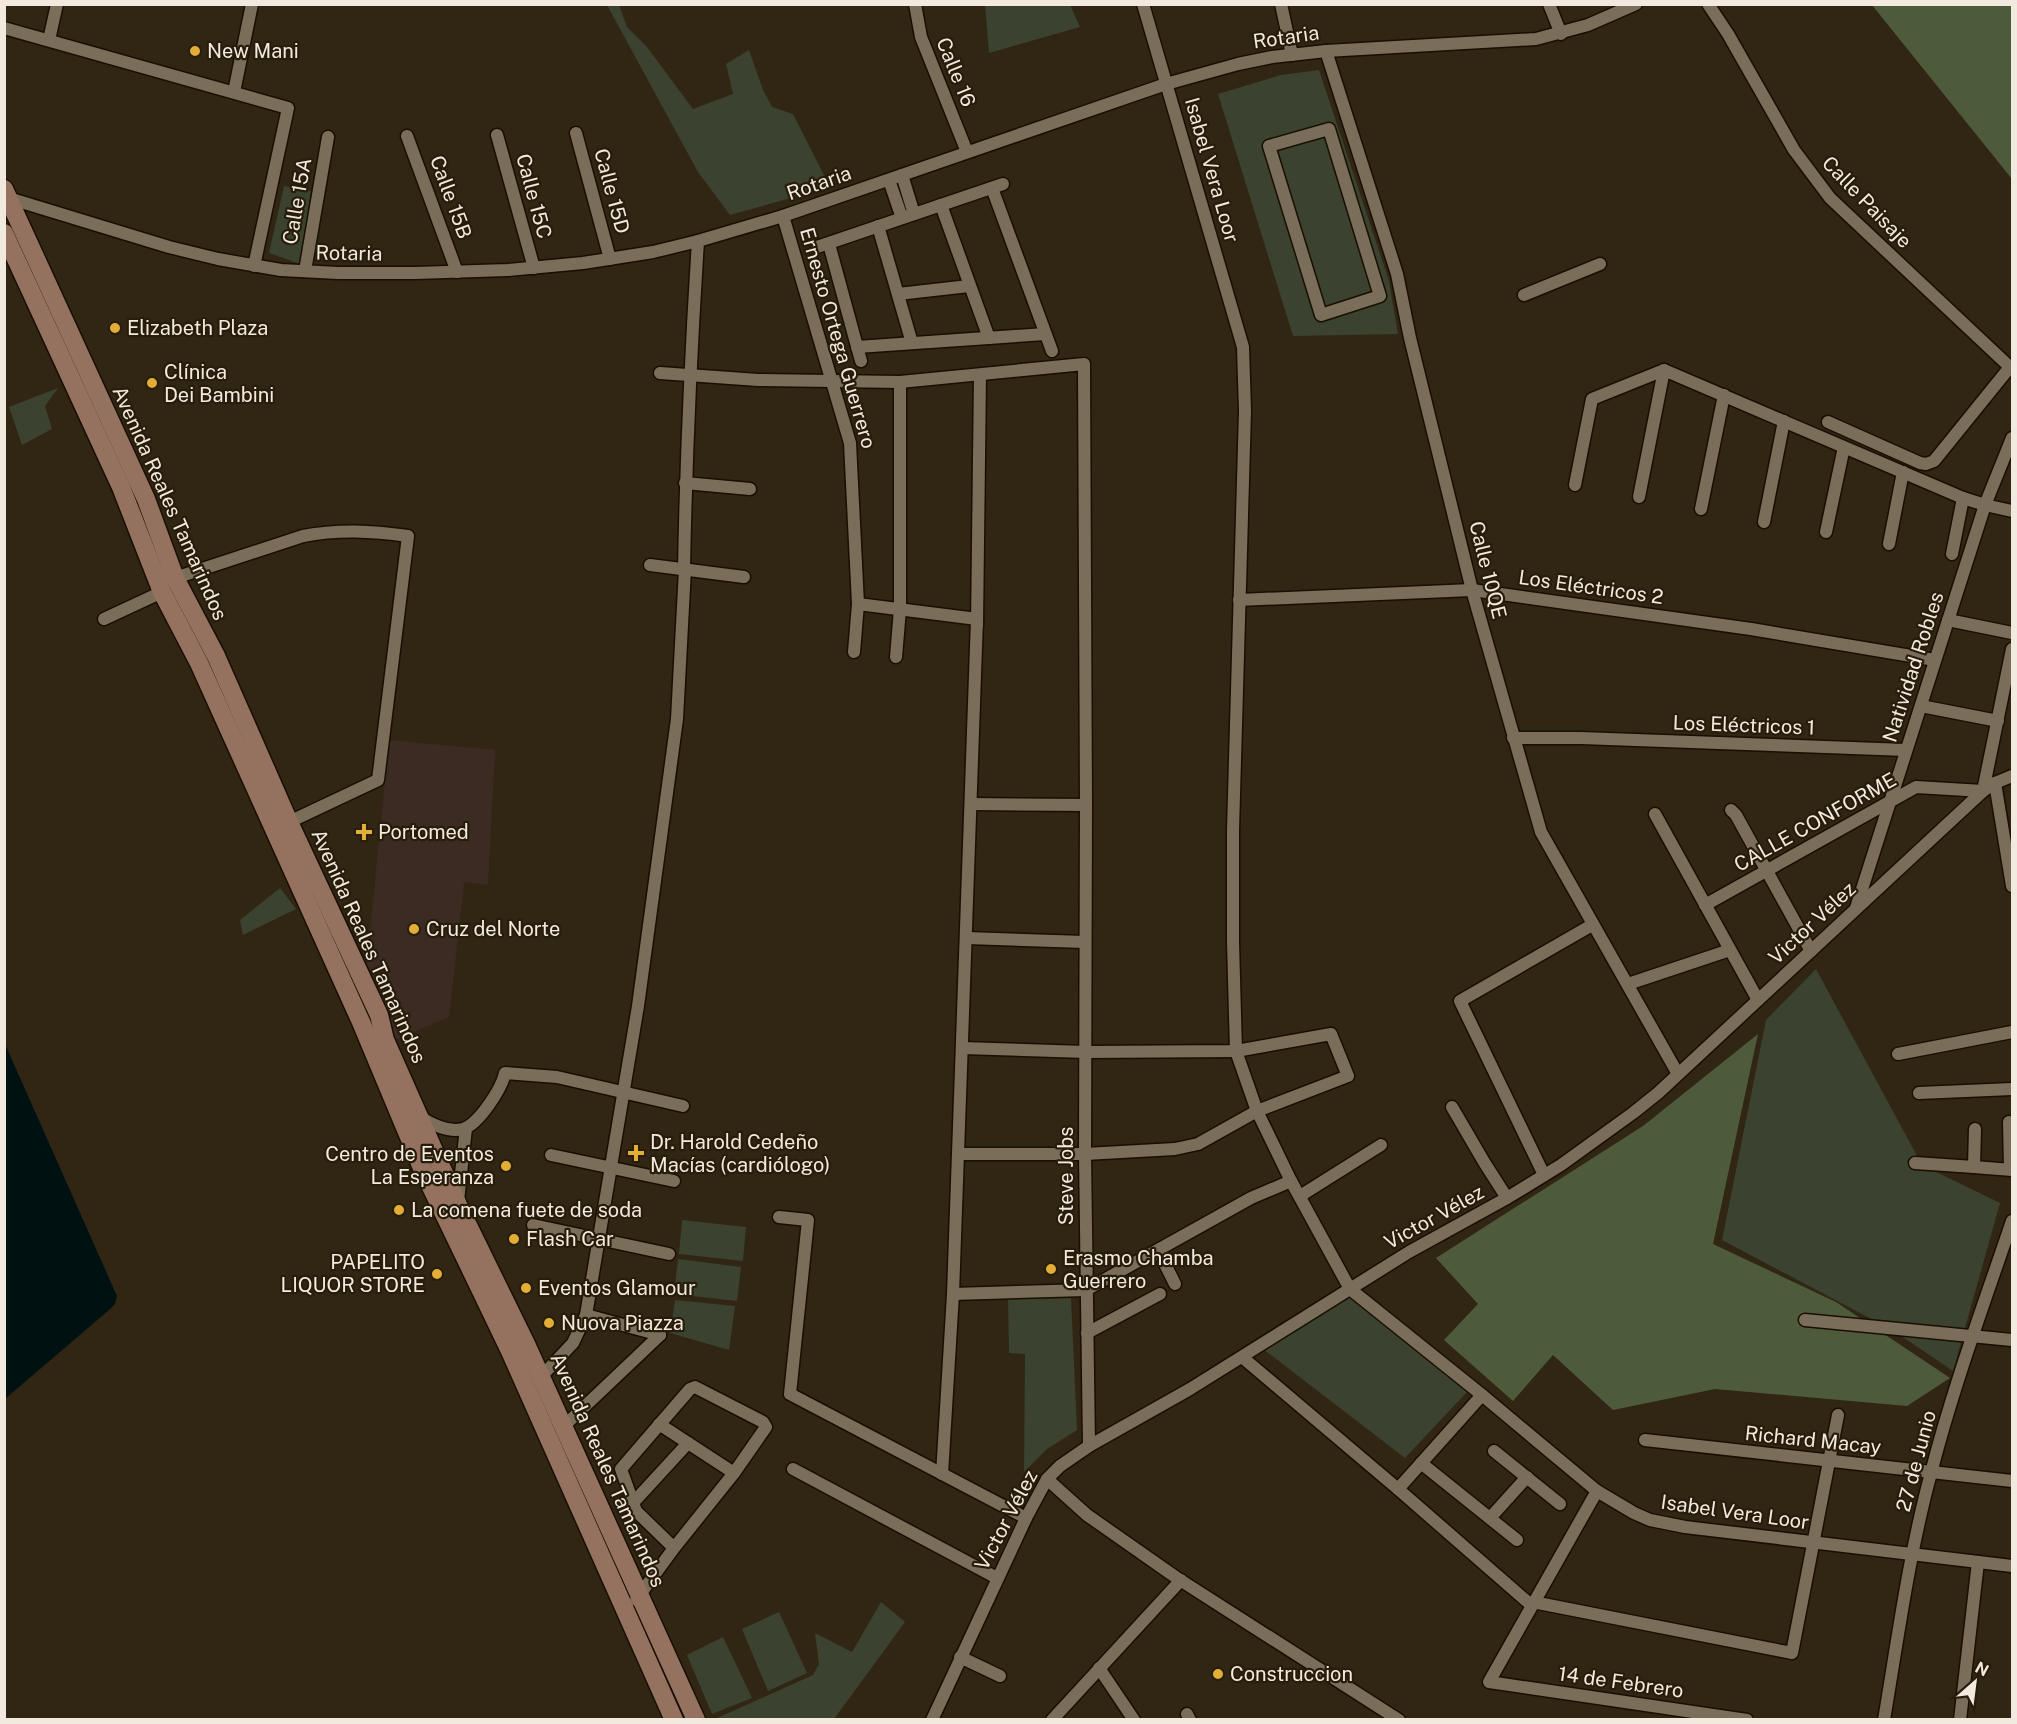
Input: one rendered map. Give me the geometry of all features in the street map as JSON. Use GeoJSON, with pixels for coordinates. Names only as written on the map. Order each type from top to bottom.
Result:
{"type":"FeatureCollection","features":[{"type":"Feature","properties":{"kind":"main road","name":"Avenida Reales Tamarindos"},"geometry":{"type":"LineString","coordinates":[[6,195],[129,483],[162,592],[379,1015],[385,1040],[418,1115],[430,1164],[458,1205],[526,1344],[696,1719]]}},
{"type":"Feature","properties":{"kind":"main road","name":"Avenida Reales Tamarindos"},"geometry":{"type":"LineString","coordinates":[[4,233],[216,656],[289,822],[297,858],[361,1022],[430,1164],[510,1351],[674,1719]]}},
{"type":"Feature","properties":{"kind":"street"},"geometry":{"type":"LineString","coordinates":[[49,40],[57,4]]}},
{"type":"Feature","properties":{"kind":"street"},"geometry":{"type":"LineString","coordinates":[[234,93],[252,4]]}},
{"type":"Feature","properties":{"kind":"street","name":"Calle 16"},"geometry":{"type":"LineString","coordinates":[[915,4],[921,37],[967,152]]}},
{"type":"Feature","properties":{"kind":"street","name":"Isabel Vera Loor"},"geometry":{"type":"LineString","coordinates":[[1143,4],[1243,347],[1245,411],[1233,830],[1236,1051],[1257,1111],[1291,1181],[1350,1289],[1597,1491],[1634,1513],[1666,1525],[2013,1566]]}},
{"type":"Feature","properties":{"kind":"street"},"geometry":{"type":"LineString","coordinates":[[1281,4],[1292,55]]}},
{"type":"Feature","properties":{"kind":"street"},"geometry":{"type":"LineString","coordinates":[[1549,4],[1561,34]]}},
{"type":"Feature","properties":{"kind":"street","name":"Rotaria"},"geometry":{"type":"LineString","coordinates":[[6,195],[169,247],[254,266],[370,274],[534,268],[610,260],[698,241],[783,216],[1166,84],[1238,64],[1326,51],[1516,41],[1561,34],[1636,4]]}},
{"type":"Feature","properties":{"kind":"street","name":"Calle Paisaje"},"geometry":{"type":"LineString","coordinates":[[1708,4],[1728,34],[1794,150],[1830,198],[2011,368]]}},
{"type":"Feature","properties":{"kind":"street"},"geometry":{"type":"LineString","coordinates":[[4,28],[288,108],[254,266]]}},
{"type":"Feature","properties":{"kind":"street","name":"Calle 10QE"},"geometry":{"type":"LineString","coordinates":[[1326,51],[1397,274],[1410,338],[1472,590],[1541,832],[1678,1074]]}},
{"type":"Feature","properties":{"kind":"street"},"geometry":{"type":"LineString","coordinates":[[1329,129],[1380,296],[1321,315],[1269,146],[1329,129]]}},
{"type":"Feature","properties":{"kind":"street","name":"Calle 15D"},"geometry":{"type":"LineString","coordinates":[[576,133],[610,260]]}},
{"type":"Feature","properties":{"kind":"street","name":"Calle 15C"},"geometry":{"type":"LineString","coordinates":[[497,135],[534,268]]}},
{"type":"Feature","properties":{"kind":"street","name":"Calle 15B"},"geometry":{"type":"LineString","coordinates":[[407,136],[457,272]]}},
{"type":"Feature","properties":{"kind":"street","name":"Calle 15A"},"geometry":{"type":"LineString","coordinates":[[304,271],[328,137]]}},
{"type":"Feature","properties":{"kind":"street"},"geometry":{"type":"LineString","coordinates":[[902,176],[908,216]]}},
{"type":"Feature","properties":{"kind":"street"},"geometry":{"type":"LineString","coordinates":[[889,180],[908,216]]}},
{"type":"Feature","properties":{"kind":"street"},"geometry":{"type":"LineString","coordinates":[[861,361],[823,245],[997,186],[1052,351]]}},
{"type":"Feature","properties":{"kind":"street"},"geometry":{"type":"LineString","coordinates":[[941,205],[988,338]]}},
{"type":"Feature","properties":{"kind":"street","name":"Ernesto Ortega Guerrero"},"geometry":{"type":"LineString","coordinates":[[783,216],[852,452],[858,604],[854,652]]}},
{"type":"Feature","properties":{"kind":"street"},"geometry":{"type":"LineString","coordinates":[[878,226],[912,343]]}},
{"type":"Feature","properties":{"kind":"street"},"geometry":{"type":"LineString","coordinates":[[540,1378],[573,1343],[586,1315],[640,994],[677,719],[685,569],[689,375],[698,241]]}},
{"type":"Feature","properties":{"kind":"street"},"geometry":{"type":"LineString","coordinates":[[1524,295],[1600,264]]}},
{"type":"Feature","properties":{"kind":"street"},"geometry":{"type":"LineString","coordinates":[[898,294],[969,286]]}},
{"type":"Feature","properties":{"kind":"street"},"geometry":{"type":"LineString","coordinates":[[857,347],[1045,334]]}},
{"type":"Feature","properties":{"kind":"street","name":"Steve Jobs"},"geometry":{"type":"LineString","coordinates":[[980,375],[1084,364],[1085,1154],[1089,1446]]}},
{"type":"Feature","properties":{"kind":"street"},"geometry":{"type":"LineString","coordinates":[[1828,422],[1920,463],[1931,463],[2011,368]]}},
{"type":"Feature","properties":{"kind":"street"},"geometry":{"type":"LineString","coordinates":[[1639,497],[1664,370]]}},
{"type":"Feature","properties":{"kind":"street"},"geometry":{"type":"LineString","coordinates":[[1575,485],[1592,399],[1664,370],[1963,498],[1984,506],[2013,511]]}},
{"type":"Feature","properties":{"kind":"street"},"geometry":{"type":"LineString","coordinates":[[660,373],[758,380],[900,382],[980,375],[977,619],[967,938],[942,1474]]}},
{"type":"Feature","properties":{"kind":"street"},"geometry":{"type":"LineString","coordinates":[[896,657],[900,609],[900,382]]}},
{"type":"Feature","properties":{"kind":"street"},"geometry":{"type":"LineString","coordinates":[[1701,509],[1724,395]]}},
{"type":"Feature","properties":{"kind":"street"},"geometry":{"type":"LineString","coordinates":[[1764,522],[1784,421]]}},
{"type":"Feature","properties":{"kind":"street","name":"Natividad Robles"},"geometry":{"type":"LineString","coordinates":[[1856,909],[1984,506],[2013,438]]}},
{"type":"Feature","properties":{"kind":"street"},"geometry":{"type":"LineString","coordinates":[[1826,532],[1844,447]]}},
{"type":"Feature","properties":{"kind":"street"},"geometry":{"type":"LineString","coordinates":[[1889,544],[1903,472]]}},
{"type":"Feature","properties":{"kind":"street"},"geometry":{"type":"LineString","coordinates":[[685,483],[750,489]]}},
{"type":"Feature","properties":{"kind":"street"},"geometry":{"type":"LineString","coordinates":[[1952,554],[1963,498]]}},
{"type":"Feature","properties":{"kind":"street"},"geometry":{"type":"LineString","coordinates":[[175,578],[321,532],[362,531],[408,536],[378,780],[289,822]]}},
{"type":"Feature","properties":{"kind":"street"},"geometry":{"type":"LineString","coordinates":[[650,565],[744,577]]}},
{"type":"Feature","properties":{"kind":"street","name":"Los Eléctricos 2"},"geometry":{"type":"LineString","coordinates":[[1239,600],[1472,590],[1751,629],[1935,660]]}},
{"type":"Feature","properties":{"kind":"street"},"geometry":{"type":"LineString","coordinates":[[104,619],[162,592]]}},
{"type":"Feature","properties":{"kind":"street"},"geometry":{"type":"LineString","coordinates":[[858,604],[977,619]]}},
{"type":"Feature","properties":{"kind":"street"},"geometry":{"type":"LineString","coordinates":[[1948,621],[2013,633]]}},
{"type":"Feature","properties":{"kind":"street"},"geometry":{"type":"LineString","coordinates":[[1983,791],[2013,649]]}},
{"type":"Feature","properties":{"kind":"street"},"geometry":{"type":"LineString","coordinates":[[1921,706],[1998,721]]}},
{"type":"Feature","properties":{"kind":"street","name":"Los Eléctricos 1"},"geometry":{"type":"LineString","coordinates":[[1513,738],[1581,738],[1906,750]]}},
{"type":"Feature","properties":{"kind":"street","name":"Victor Vélez"},"geometry":{"type":"LineString","coordinates":[[932,1719],[1026,1518],[1047,1479],[1060,1466],[1089,1446],[1190,1389],[1409,1252],[1545,1175],[1633,1113],[1983,791],[2013,776]]}},
{"type":"Feature","properties":{"kind":"street"},"geometry":{"type":"LineString","coordinates":[[1995,783],[2013,886]]}},
{"type":"Feature","properties":{"kind":"street","name":"CALLE CONFORME"},"geometry":{"type":"LineString","coordinates":[[1706,905],[1916,787],[1983,791]]}},
{"type":"Feature","properties":{"kind":"street"},"geometry":{"type":"LineString","coordinates":[[971,804],[1086,805]]}},
{"type":"Feature","properties":{"kind":"street"},"geometry":{"type":"LineString","coordinates":[[1731,810],[1736,815],[1811,951]]}},
{"type":"Feature","properties":{"kind":"street"},"geometry":{"type":"LineString","coordinates":[[1655,814],[1758,1000]]}},
{"type":"Feature","properties":{"kind":"street"},"geometry":{"type":"LineString","coordinates":[[1545,1175],[1460,1001],[1592,925]]}},
{"type":"Feature","properties":{"kind":"street"},"geometry":{"type":"LineString","coordinates":[[967,938],[1085,942]]}},
{"type":"Feature","properties":{"kind":"street"},"geometry":{"type":"LineString","coordinates":[[1628,984],[1730,950]]}},
{"type":"Feature","properties":{"kind":"street"},"geometry":{"type":"LineString","coordinates":[[1898,1054],[2013,1032]]}},
{"type":"Feature","properties":{"kind":"street"},"geometry":{"type":"LineString","coordinates":[[958,1154],[1085,1154],[1175,1149],[1198,1144],[1257,1111],[1348,1076],[1331,1034],[1236,1051],[1086,1052],[962,1048]]}},
{"type":"Feature","properties":{"kind":"street"},"geometry":{"type":"LineString","coordinates":[[458,1205],[466,1128],[494,1099],[505,1073],[557,1077],[683,1106]]}},
{"type":"Feature","properties":{"kind":"street"},"geometry":{"type":"LineString","coordinates":[[1919,1093],[2013,1089]]}},
{"type":"Feature","properties":{"kind":"street"},"geometry":{"type":"LineString","coordinates":[[1452,1107],[1507,1198]]}},
{"type":"Feature","properties":{"kind":"street"},"geometry":{"type":"LineString","coordinates":[[418,1115],[443,1127],[466,1128]]}},
{"type":"Feature","properties":{"kind":"street"},"geometry":{"type":"LineString","coordinates":[[1915,1163],[2011,1169],[2009,1122]]}},
{"type":"Feature","properties":{"kind":"street"},"geometry":{"type":"LineString","coordinates":[[1974,1167],[1975,1129]]}},
{"type":"Feature","properties":{"kind":"street"},"geometry":{"type":"LineString","coordinates":[[1300,1196],[1381,1145]]}},
{"type":"Feature","properties":{"kind":"street"},"geometry":{"type":"LineString","coordinates":[[551,1155],[674,1181]]}},
{"type":"Feature","properties":{"kind":"street"},"geometry":{"type":"LineString","coordinates":[[952,1294],[1086,1290],[1251,1198],[1291,1181]]}},
{"type":"Feature","properties":{"kind":"street"},"geometry":{"type":"LineString","coordinates":[[779,1217],[807,1220],[789,1394],[1026,1518]]}},
{"type":"Feature","properties":{"kind":"street","name":"27 de Junio"},"geometry":{"type":"LineString","coordinates":[[1884,1719],[1911,1554],[1931,1472],[1972,1336],[2013,1221]]}},
{"type":"Feature","properties":{"kind":"street"},"geometry":{"type":"LineString","coordinates":[[533,1225],[669,1254]]}},
{"type":"Feature","properties":{"kind":"street"},"geometry":{"type":"LineString","coordinates":[[1158,1250],[1175,1284]]}},
{"type":"Feature","properties":{"kind":"street"},"geometry":{"type":"LineString","coordinates":[[1087,1333],[1160,1294]]}},
{"type":"Feature","properties":{"kind":"street"},"geometry":{"type":"LineString","coordinates":[[563,1426],[660,1335],[586,1315]]}},
{"type":"Feature","properties":{"kind":"street"},"geometry":{"type":"LineString","coordinates":[[1805,1320],[2013,1340]]}},
{"type":"Feature","properties":{"kind":"street"},"geometry":{"type":"LineString","coordinates":[[1242,1357],[1532,1604],[1792,1653],[1838,1415]]}},
{"type":"Feature","properties":{"kind":"street"},"geometry":{"type":"LineString","coordinates":[[625,1610],[734,1473],[765,1430],[766,1425],[763,1422],[693,1387],[621,1469],[632,1504],[641,1517],[674,1548]]}},
{"type":"Feature","properties":{"kind":"street"},"geometry":{"type":"LineString","coordinates":[[1398,1489],[1482,1395]]}},
{"type":"Feature","properties":{"kind":"street"},"geometry":{"type":"LineString","coordinates":[[659,1424],[734,1473]]}},
{"type":"Feature","properties":{"kind":"street","name":"Richard Macay"},"geometry":{"type":"LineString","coordinates":[[1645,1440],[2013,1481]]}},
{"type":"Feature","properties":{"kind":"street"},"geometry":{"type":"LineString","coordinates":[[632,1504],[688,1443]]}},
{"type":"Feature","properties":{"kind":"street"},"geometry":{"type":"LineString","coordinates":[[1494,1451],[1560,1504]]}},
{"type":"Feature","properties":{"kind":"street"},"geometry":{"type":"LineString","coordinates":[[1421,1463],[1516,1540]]}},
{"type":"Feature","properties":{"kind":"street"},"geometry":{"type":"LineString","coordinates":[[793,1469],[997,1578]]}},
{"type":"Feature","properties":{"kind":"street"},"geometry":{"type":"LineString","coordinates":[[1490,1518],[1527,1478]]}},
{"type":"Feature","properties":{"kind":"street"},"geometry":{"type":"LineString","coordinates":[[1047,1479],[1087,1515],[1181,1580],[1399,1719]]}},
{"type":"Feature","properties":{"kind":"street"},"geometry":{"type":"LineString","coordinates":[[1532,1604],[1597,1491]]}},
{"type":"Feature","properties":{"kind":"street"},"geometry":{"type":"LineString","coordinates":[[1960,1719],[1978,1562]]}},
{"type":"Feature","properties":{"kind":"street"},"geometry":{"type":"LineString","coordinates":[[1052,1719],[1181,1580]]}},
{"type":"Feature","properties":{"kind":"street","name":"14 de Febrero"},"geometry":{"type":"LineString","coordinates":[[1532,1604],[1489,1682],[1747,1719]]}},
{"type":"Feature","properties":{"kind":"street"},"geometry":{"type":"LineString","coordinates":[[960,1657],[1000,1676]]}},
{"type":"Feature","properties":{"kind":"street"},"geometry":{"type":"LineString","coordinates":[[1099,1668],[1134,1719]]}},
{"type":"Feature","properties":{"kind":"shaded area","name":"Cruz del Norte"},"geometry":{"type":"Polygon","coordinates":[[[389,740],[495,750],[488,885],[464,882],[449,1017],[395,1040],[366,972],[389,740]]]}},
{"type":"Feature","properties":{"kind":"shaded area"},"geometry":{"type":"Polygon","coordinates":[[[5,1044],[117,1296],[115,1304],[109,1310],[5,1399],[5,1044]]]}},
{"type":"Feature","properties":{"kind":"green space"},"geometry":{"type":"Polygon","coordinates":[[[607,5],[619,5],[627,27],[647,47],[693,109],[733,94],[726,64],[749,50],[763,90],[772,107],[793,114],[830,187],[730,215],[698,172],[607,5]]]}},
{"type":"Feature","properties":{"kind":"green space"},"geometry":{"type":"Polygon","coordinates":[[[985,5],[1070,5],[1080,27],[989,53],[985,5]]]}},
{"type":"Feature","properties":{"kind":"green space"},"geometry":{"type":"Polygon","coordinates":[[[1872,5],[2012,5],[2012,179],[1872,5]]]}},
{"type":"Feature","properties":{"kind":"green space"},"geometry":{"type":"Polygon","coordinates":[[[1319,70],[1389,281],[1398,334],[1293,336],[1218,94],[1281,75],[1319,70]]]}},
{"type":"Feature","properties":{"kind":"green space"},"geometry":{"type":"Polygon","coordinates":[[[284,186],[311,191],[300,264],[269,253],[284,186]]]}},
{"type":"Feature","properties":{"kind":"green space"},"geometry":{"type":"Polygon","coordinates":[[[58,388],[45,406],[52,429],[22,445],[9,407],[58,388]]]}},
{"type":"Feature","properties":{"kind":"green space"},"geometry":{"type":"Polygon","coordinates":[[[280,888],[296,909],[243,935],[240,920],[280,888]]]}},
{"type":"Feature","properties":{"kind":"green space"},"geometry":{"type":"Polygon","coordinates":[[[1816,969],[1922,1165],[2000,1203],[1953,1371],[1894,1331],[1722,1240],[1766,1020],[1816,969]]]}},
{"type":"Feature","properties":{"kind":"green space"},"geometry":{"type":"Polygon","coordinates":[[[1758,1034],[1713,1244],[1836,1302],[1950,1378],[1907,1406],[1715,1389],[1613,1410],[1553,1355],[1513,1401],[1444,1340],[1478,1304],[1436,1258],[1643,1126],[1758,1034]]]}},
{"type":"Feature","properties":{"kind":"green space"},"geometry":{"type":"Polygon","coordinates":[[[682,1220],[746,1227],[743,1261],[679,1254],[682,1220]]]}},
{"type":"Feature","properties":{"kind":"green space"},"geometry":{"type":"Polygon","coordinates":[[[678,1259],[741,1267],[737,1301],[674,1294],[678,1259]]]}},
{"type":"Feature","properties":{"kind":"green space"},"geometry":{"type":"Polygon","coordinates":[[[1351,1297],[1468,1391],[1405,1458],[1263,1349],[1351,1297]]]}},
{"type":"Feature","properties":{"kind":"green space"},"geometry":{"type":"Polygon","coordinates":[[[1071,1298],[1077,1430],[1047,1449],[1024,1472],[1025,1354],[1009,1353],[1008,1299],[1071,1298]]]}},
{"type":"Feature","properties":{"kind":"green space"},"geometry":{"type":"Polygon","coordinates":[[[675,1300],[735,1306],[729,1350],[670,1333],[675,1300]]]}},
{"type":"Feature","properties":{"kind":"green space"},"geometry":{"type":"Polygon","coordinates":[[[881,1602],[905,1622],[834,1719],[715,1719],[813,1675],[819,1664],[815,1633],[852,1652],[881,1602]]]}},
{"type":"Feature","properties":{"kind":"green space"},"geometry":{"type":"Polygon","coordinates":[[[779,1612],[807,1673],[768,1691],[742,1629],[779,1612]]]}},
{"type":"Feature","properties":{"kind":"green space"},"geometry":{"type":"Polygon","coordinates":[[[723,1637],[752,1698],[712,1714],[687,1655],[723,1637]]]}},
{"type":"Feature","properties":{"kind":"place","name":"New Mani"},"geometry":{"type":"Point","coordinates":[195,51]}},
{"type":"Feature","properties":{"kind":"place","name":"Elizabeth Plaza"},"geometry":{"type":"Point","coordinates":[115,328]}},
{"type":"Feature","properties":{"kind":"place","name":"Clínica Dei Bambini"},"geometry":{"type":"Point","coordinates":[152,383]}},
{"type":"Feature","properties":{"kind":"place","name":"Portomed"},"geometry":{"type":"Point","coordinates":[364,832]}},
{"type":"Feature","properties":{"kind":"place","name":"Cruz del Norte"},"geometry":{"type":"Point","coordinates":[414,929]}},
{"type":"Feature","properties":{"kind":"place","name":"Dr. Harold Cedeño Macías (cardiólogo)"},"geometry":{"type":"Point","coordinates":[636,1153]}},
{"type":"Feature","properties":{"kind":"place","name":"Centro de Eventos La Esperanza"},"geometry":{"type":"Point","coordinates":[506,1166]}},
{"type":"Feature","properties":{"kind":"place","name":"La comena fuete de soda"},"geometry":{"type":"Point","coordinates":[399,1210]}},
{"type":"Feature","properties":{"kind":"place","name":"Flash Car"},"geometry":{"type":"Point","coordinates":[514,1239]}},
{"type":"Feature","properties":{"kind":"place","name":"Erasmo Chamba Guerrero"},"geometry":{"type":"Point","coordinates":[1051,1269]}},
{"type":"Feature","properties":{"kind":"place","name":"PAPELITO LIQUOR STORE"},"geometry":{"type":"Point","coordinates":[437,1274]}},
{"type":"Feature","properties":{"kind":"place","name":"Eventos Glamour"},"geometry":{"type":"Point","coordinates":[526,1288]}},
{"type":"Feature","properties":{"kind":"place","name":"Nuova Piazza"},"geometry":{"type":"Point","coordinates":[549,1323]}},
{"type":"Feature","properties":{"kind":"place","name":"Construccion"},"geometry":{"type":"Point","coordinates":[1218,1674]}}]}
